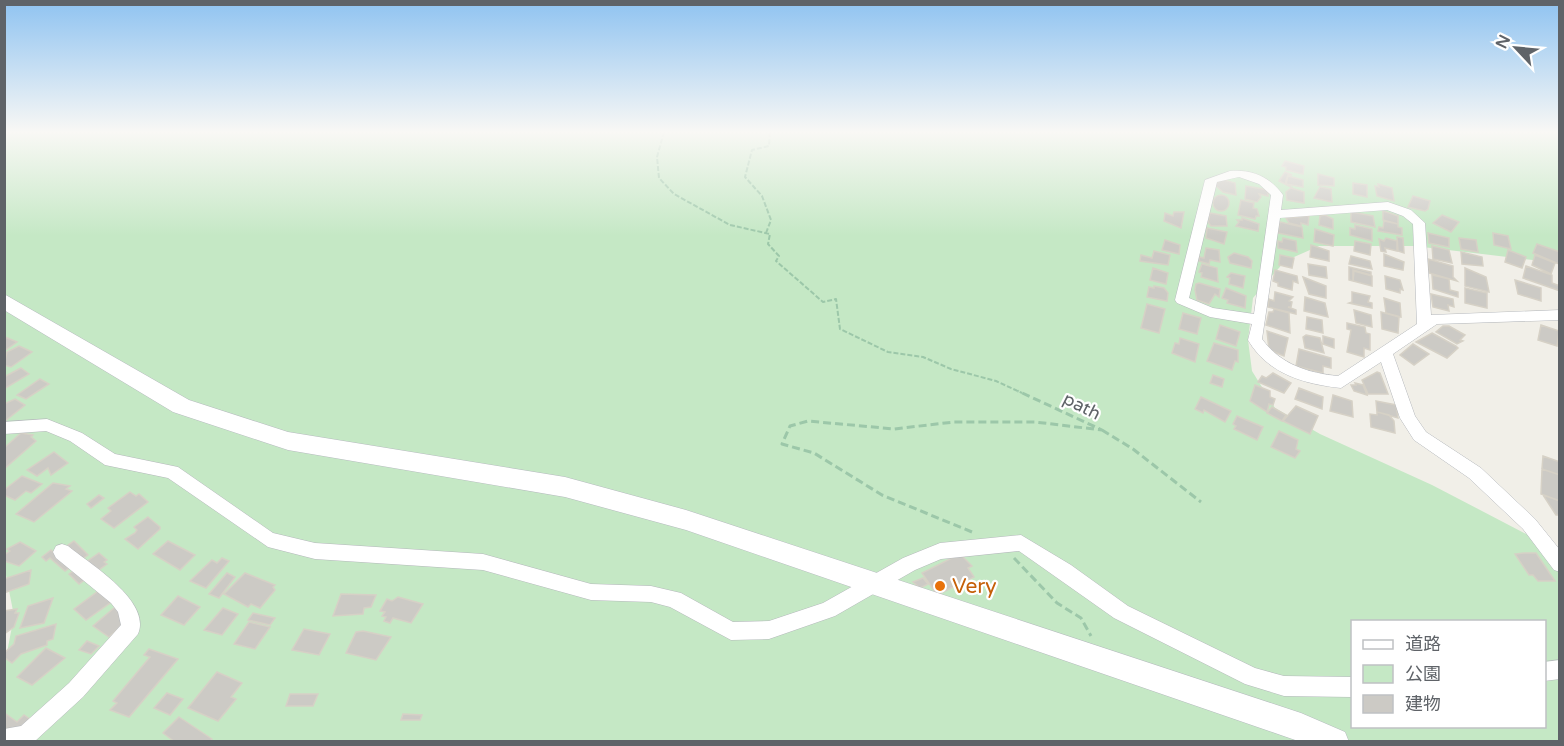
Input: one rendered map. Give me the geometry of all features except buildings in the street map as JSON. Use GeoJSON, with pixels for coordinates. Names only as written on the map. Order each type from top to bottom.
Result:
{"type":"FeatureCollection","features":[{"type":"Feature","properties":{"kind":"street"},"geometry":{"type":"LineString","coordinates":[[1260,320],[1210,312],[1182,300],[1211,180],[1224,174],[1247,173],[1269,183],[1277,195],[1260,320],[1255,340],[1264,356],[1295,373],[1324,381],[1341,382],[1434,319],[1560,315]]}},
{"type":"Feature","properties":{"kind":"street"},"geometry":{"type":"LineString","coordinates":[[1275,214],[1388,206],[1407,213],[1419,223],[1425,326]]}},
{"type":"Feature","properties":{"kind":"street"},"geometry":{"type":"LineString","coordinates":[[4,301],[181,406],[288,441],[565,487],[686,520],[1300,727],[1335,741]]}},
{"type":"Feature","properties":{"kind":"street"},"geometry":{"type":"LineString","coordinates":[[1385,353],[1408,418],[1420,436],[1475,473],[1529,524],[1560,564]]}},
{"type":"Feature","properties":{"kind":"street"},"geometry":{"type":"LineString","coordinates":[[4,428],[47,425],[76,437],[111,460],[172,472],[268,539],[315,551],[483,562],[591,592],[651,594],[674,599],[731,631],[769,630],[828,610],[909,564],[940,551],[1021,543],[1065,571],[1121,612],[1252,677],[1284,686],[1351,687]]}},
{"type":"Feature","properties":{"kind":"street"},"geometry":{"type":"LineString","coordinates":[[4,739],[26,735],[75,690],[131,628],[127,609],[118,597],[62,552]]}},
{"type":"Feature","properties":{"kind":"path"},"geometry":{"type":"LineString","coordinates":[[658,167],[659,178],[674,194],[730,225],[766,233],[771,220],[762,196],[745,177],[748,167]]}},
{"type":"Feature","properties":{"kind":"path","name":"path"},"geometry":{"type":"LineString","coordinates":[[766,233],[770,234],[768,244],[779,256],[776,261],[823,302],[836,299],[840,329],[888,352],[923,357],[951,369],[996,381],[1102,430]]}},
{"type":"Feature","properties":{"kind":"path","name":"path"},"geometry":{"type":"LineString","coordinates":[[975,533],[882,495],[814,453],[782,444],[790,426],[808,421],[894,429],[954,422],[1035,422],[1102,430]]}},
{"type":"Feature","properties":{"kind":"path"},"geometry":{"type":"LineString","coordinates":[[1102,430],[1133,449],[1201,502]]}},
{"type":"Feature","properties":{"kind":"path"},"geometry":{"type":"LineString","coordinates":[[1003,544],[1057,603],[1081,618],[1106,662]]}},
{"type":"Feature","properties":{"kind":"green space"},"geometry":{"type":"Polygon","coordinates":[[[5,167],[1559,167],[1559,263],[1414,246],[1319,246],[1285,261],[1253,298],[1248,340],[1252,371],[1275,408],[1320,434],[1432,485],[1532,537],[1559,554],[1559,741],[5,741],[5,663],[14,616],[5,570],[5,167]]]}},
{"type":"Feature","properties":{"kind":"place","name":"Very"},"geometry":{"type":"Point","coordinates":[940,586]}}]}
